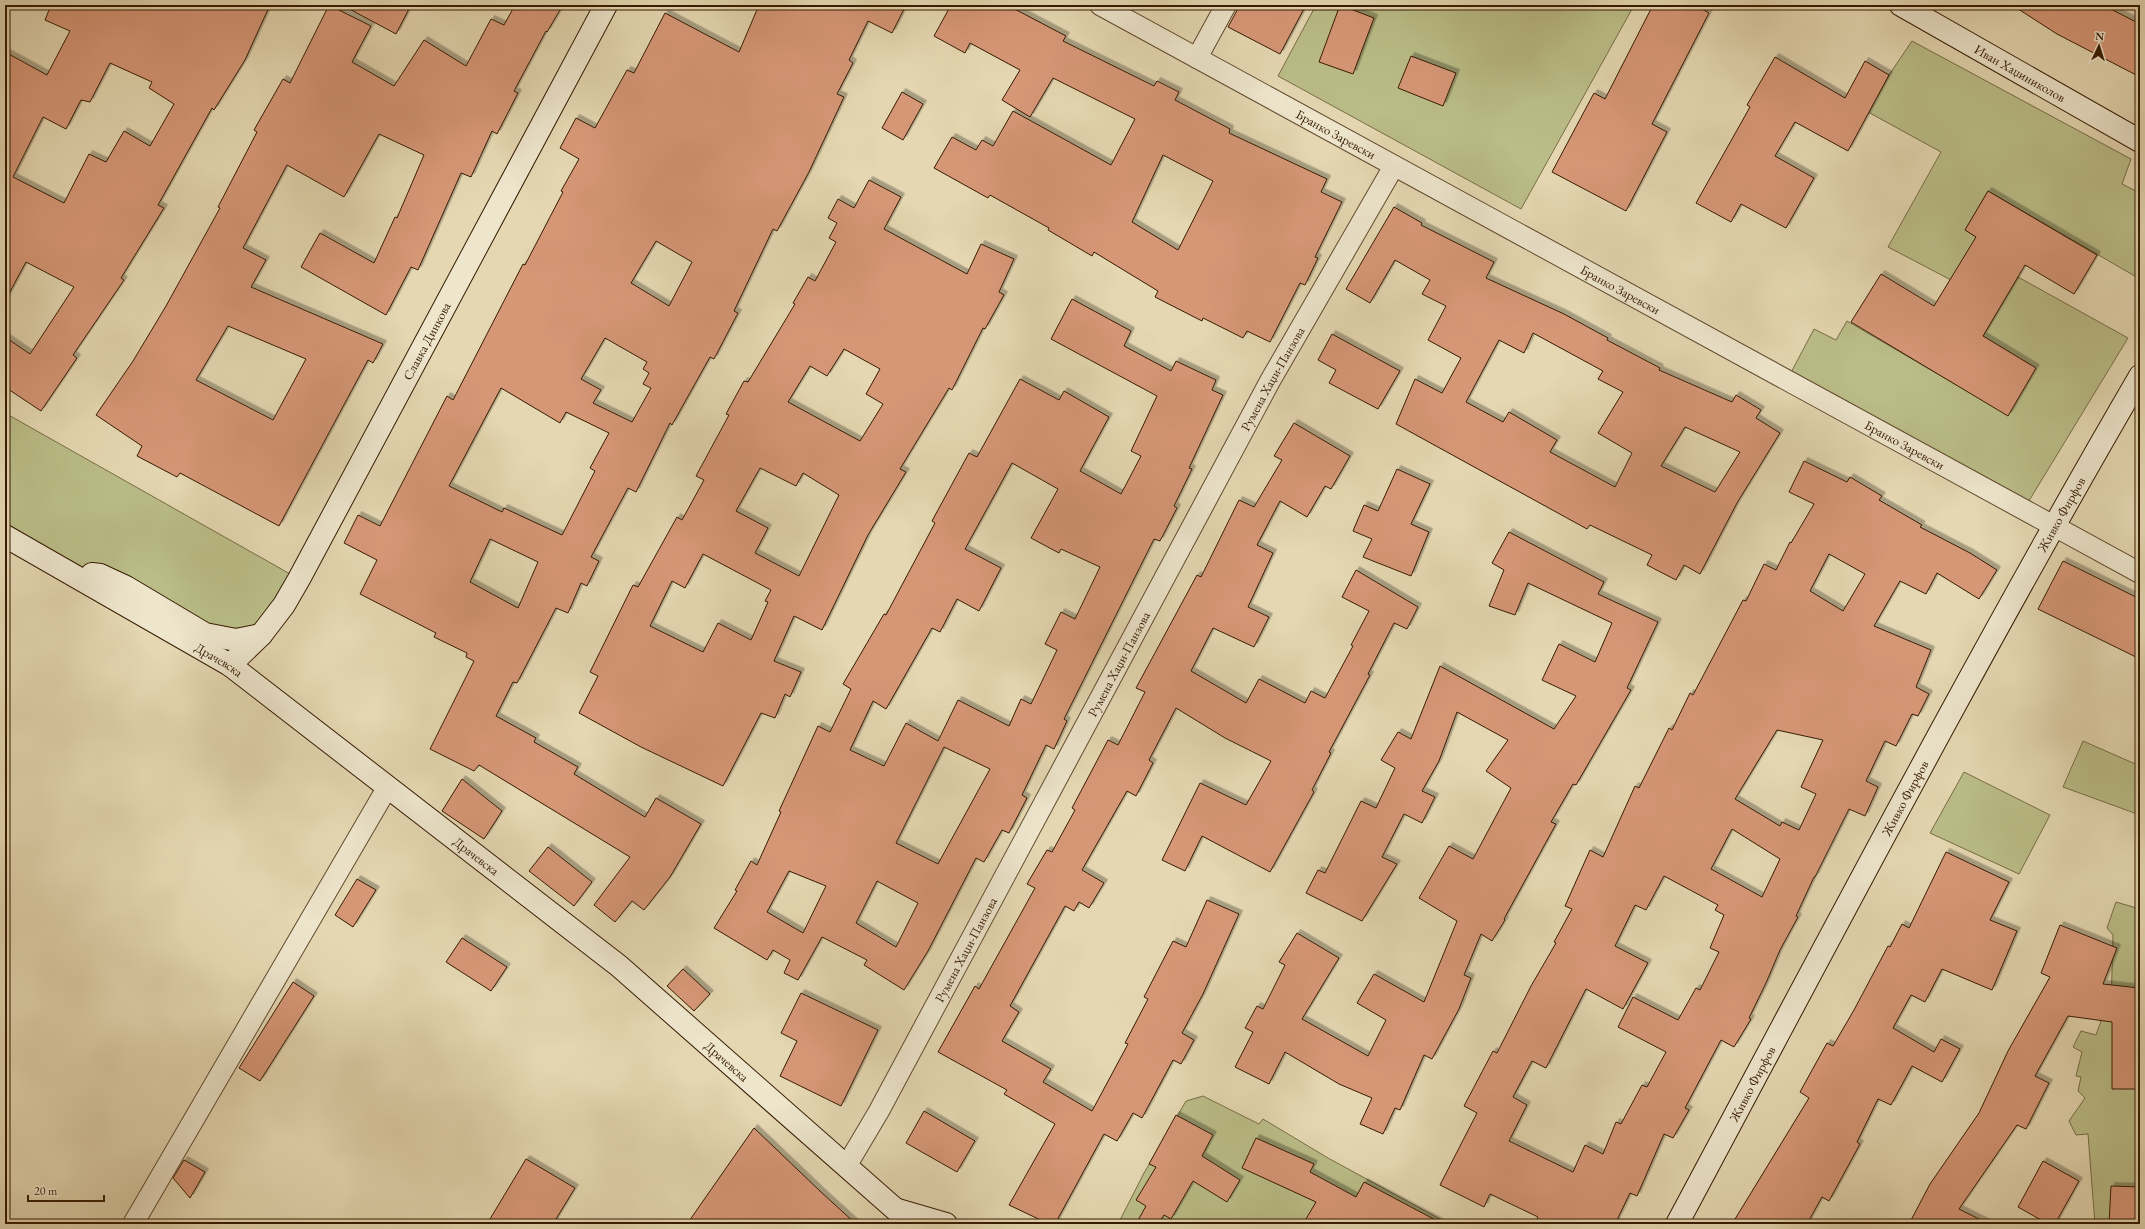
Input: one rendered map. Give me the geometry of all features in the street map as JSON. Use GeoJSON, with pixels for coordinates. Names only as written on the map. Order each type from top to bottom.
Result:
{"type":"FeatureCollection","features":[{"type":"Feature","properties":{"kind":"street","name":"Славка Динкова"},"geometry":{"type":"LineString","coordinates":[[230,665],[261,636],[284,605],[299,579],[606,5]]}},
{"type":"Feature","properties":{"kind":"street","name":"Бранко Заревски"},"geometry":{"type":"LineString","coordinates":[[1100,5],[1818,399],[2140,573]]}},
{"type":"Feature","properties":{"kind":"street"},"geometry":{"type":"LineString","coordinates":[[1197,58],[1226,5]]}},
{"type":"Feature","properties":{"kind":"street","name":"Иван Хаџиниколов"},"geometry":{"type":"LineString","coordinates":[[1900,5],[2140,141]]}},
{"type":"Feature","properties":{"kind":"street","name":"Румена Хаџи-Панзова"},"geometry":{"type":"LineString","coordinates":[[847,1165],[882,1104],[1270,380],[1394,166]]}},
{"type":"Feature","properties":{"kind":"street","name":"Живко Фирфов"},"geometry":{"type":"LineString","coordinates":[[1677,1224],[1894,816],[2053,525],[2140,376]]}},
{"type":"Feature","properties":{"kind":"street","name":"Драчевска"},"geometry":{"type":"LineString","coordinates":[[5,536],[230,665],[619,966],[905,1217]]}},
{"type":"Feature","properties":{"kind":"street"},"geometry":{"type":"LineString","coordinates":[[67,572],[100,575],[126,587],[206,634],[236,640],[261,636]]}},
{"type":"Feature","properties":{"kind":"street"},"geometry":{"type":"LineString","coordinates":[[133,1224],[387,788]]}},
{"type":"Feature","properties":{"kind":"street"},"geometry":{"type":"LineString","coordinates":[[905,1217],[946,1224]]}},
{"type":"Feature","properties":{"kind":"green space"},"geometry":{"type":"Polygon","coordinates":[[[1316,5],[1624,5],[1632,9],[1521,209],[1278,76],[1316,5]]]}},
{"type":"Feature","properties":{"kind":"green space"},"geometry":{"type":"Polygon","coordinates":[[[1912,41],[2131,159],[2122,184],[2140,193],[2140,279],[1988,191],[1965,230],[1976,237],[1951,280],[1888,247],[1941,152],[1868,112],[1889,75],[1912,41]]]}},
{"type":"Feature","properties":{"kind":"green space"},"geometry":{"type":"Polygon","coordinates":[[[2018,277],[2128,338],[2024,509],[1786,382],[1814,329],[1836,340],[1847,321],[2008,415],[2036,368],[1983,336],[2018,277]]]}},
{"type":"Feature","properties":{"kind":"green space"},"geometry":{"type":"Polygon","coordinates":[[[5,413],[299,579],[230,665],[5,537],[5,413]]]}},
{"type":"Feature","properties":{"kind":"green space"},"geometry":{"type":"Polygon","coordinates":[[[2083,741],[2140,766],[2140,815],[2063,787],[2083,741]]]}},
{"type":"Feature","properties":{"kind":"green space"},"geometry":{"type":"Polygon","coordinates":[[[1964,772],[2050,815],[2019,874],[1930,833],[1964,772]]]}},
{"type":"Feature","properties":{"kind":"green space"},"geometry":{"type":"Polygon","coordinates":[[[2116,902],[2140,909],[2140,1224],[2095,1224],[2088,1134],[2076,1135],[2069,1121],[2085,1098],[2078,1091],[2081,1077],[2076,1076],[2082,1052],[2073,1047],[2081,1031],[2096,1035],[2101,1021],[2111,1008],[2113,935],[2107,928],[2116,902]]]}},
{"type":"Feature","properties":{"kind":"green space"},"geometry":{"type":"Polygon","coordinates":[[[1203,1096],[1259,1124],[1263,1119],[1328,1158],[1449,1224],[1118,1224],[1144,1173],[1186,1101],[1203,1096]]]}},
{"type":"Feature","properties":{"kind":"building"},"geometry":{"type":"Polygon","coordinates":[[[51,5],[270,5],[245,60],[214,110],[212,108],[158,205],[164,208],[121,278],[124,280],[73,355],[77,358],[41,411],[5,387],[5,337],[30,354],[74,287],[26,262],[5,301],[5,52],[47,75],[70,31],[45,20],[51,5]],[[110,63],[90,102],[81,100],[66,129],[43,117],[13,177],[64,203],[89,154],[106,162],[124,131],[150,146],[174,104],[149,88],[152,82],[110,63]]]}},
{"type":"Feature","properties":{"kind":"building"},"geometry":{"type":"Polygon","coordinates":[[[329,5],[371,26],[352,62],[394,86],[424,40],[466,66],[491,19],[504,25],[515,5],[563,5],[547,32],[546,31],[514,91],[518,93],[497,134],[492,131],[471,177],[461,173],[418,270],[411,267],[386,315],[301,267],[320,233],[374,263],[395,217],[397,218],[424,155],[379,134],[344,197],[287,165],[243,248],[266,260],[251,287],[383,344],[373,363],[368,360],[279,526],[180,473],[177,477],[137,456],[142,446],[96,415],[133,361],[166,306],[220,208],[218,207],[257,132],[254,130],[283,79],[290,83],[329,5]],[[228,326],[196,380],[273,420],[306,359],[228,326]]]}},
{"type":"Feature","properties":{"kind":"building"},"geometry":{"type":"Polygon","coordinates":[[[342,5],[411,5],[396,34],[342,5]]]}},
{"type":"Feature","properties":{"kind":"building"},"geometry":{"type":"Polygon","coordinates":[[[759,5],[906,5],[892,33],[868,21],[849,60],[853,63],[837,94],[844,97],[809,172],[777,231],[773,229],[734,311],[738,313],[714,359],[710,357],[672,425],[670,423],[636,492],[628,488],[591,557],[599,561],[587,586],[581,583],[568,613],[556,608],[517,683],[513,682],[496,716],[536,738],[534,742],[578,767],[574,774],[645,817],[656,798],[701,824],[670,877],[644,910],[632,901],[615,922],[594,905],[630,857],[479,765],[474,771],[430,749],[474,661],[466,657],[467,653],[434,637],[436,633],[360,594],[377,560],[344,543],[358,515],[380,526],[447,396],[453,400],[523,264],[525,265],[563,192],[561,191],[579,159],[560,148],[576,118],[595,128],[627,70],[634,73],[665,13],[739,52],[759,5]],[[656,241],[631,283],[669,306],[692,262],[656,241]],[[605,338],[581,379],[601,390],[593,403],[632,422],[651,388],[643,384],[649,373],[643,369],[647,362],[605,338]],[[501,388],[449,486],[502,512],[504,508],[562,535],[595,471],[590,468],[609,433],[566,412],[560,423],[501,388]],[[490,539],[470,582],[518,608],[538,562],[490,539]]]}},
{"type":"Feature","properties":{"kind":"building"},"geometry":{"type":"Polygon","coordinates":[[[951,5],[1007,5],[1066,36],[1063,41],[1154,86],[1157,81],[1179,92],[1175,100],[1230,129],[1229,133],[1327,179],[1321,192],[1342,202],[1315,257],[1318,258],[1305,285],[1300,283],[1270,342],[1247,331],[1243,338],[1203,318],[1202,321],[1155,297],[1158,291],[1094,252],[1092,256],[1048,230],[1049,228],[990,195],[988,198],[934,168],[952,137],[976,150],[982,140],[993,146],[1013,111],[1111,165],[1135,119],[1053,78],[1030,117],[1002,100],[1020,70],[970,43],[965,53],[934,36],[951,5]],[[1163,155],[1132,222],[1178,250],[1213,181],[1163,155]]]}},
{"type":"Feature","properties":{"kind":"building"},"geometry":{"type":"Polygon","coordinates":[[[1240,5],[1306,5],[1280,54],[1228,27],[1240,5]]]}},
{"type":"Feature","properties":{"kind":"building"},"geometry":{"type":"Polygon","coordinates":[[[1340,5],[1374,18],[1353,74],[1319,62],[1340,5]]]}},
{"type":"Feature","properties":{"kind":"building"},"geometry":{"type":"Polygon","coordinates":[[[1653,5],[1695,5],[1709,13],[1652,124],[1667,132],[1626,211],[1552,172],[1594,93],[1605,99],[1653,5]]]}},
{"type":"Feature","properties":{"kind":"building"},"geometry":{"type":"Polygon","coordinates":[[[2012,5],[2103,5],[2140,24],[2140,77],[2057,34],[2012,5]]]}},
{"type":"Feature","properties":{"kind":"building"},"geometry":{"type":"Polygon","coordinates":[[[1411,56],[1456,73],[1443,106],[1398,88],[1411,56]]]}},
{"type":"Feature","properties":{"kind":"building"},"geometry":{"type":"Polygon","coordinates":[[[1775,57],[1845,98],[1865,61],[1889,75],[1848,151],[1795,122],[1775,156],[1814,178],[1786,228],[1741,204],[1731,222],[1696,203],[1750,107],[1747,105],[1775,57]]]}},
{"type":"Feature","properties":{"kind":"building"},"geometry":{"type":"Polygon","coordinates":[[[902,92],[923,104],[903,140],[882,128],[902,92]]]}},
{"type":"Feature","properties":{"kind":"building"},"geometry":{"type":"Polygon","coordinates":[[[869,180],[901,197],[884,229],[967,274],[981,244],[1014,259],[999,292],[1004,295],[985,329],[983,328],[952,390],[949,388],[900,469],[906,472],[868,535],[822,630],[794,616],[774,661],[801,672],[790,697],[785,694],[775,718],[761,713],[723,786],[641,747],[579,713],[598,676],[590,672],[633,585],[638,587],[677,517],[682,520],[704,480],[696,476],[729,415],[726,414],[744,381],[748,382],[795,304],[793,303],[808,277],[815,281],[836,242],[829,238],[837,223],[828,218],[838,199],[854,208],[869,180]],[[844,349],[827,376],[810,366],[788,402],[860,441],[883,404],[866,394],[880,369],[844,349]],[[760,468],[736,511],[768,528],[755,553],[799,576],[839,495],[803,473],[796,486],[760,468]],[[703,554],[685,588],[672,581],[650,626],[703,652],[718,623],[751,640],[768,602],[765,601],[771,590],[703,554]]]}},
{"type":"Feature","properties":{"kind":"building"},"geometry":{"type":"Polygon","coordinates":[[[1988,191],[2097,255],[2074,294],[2025,265],[1983,336],[2036,368],[2008,416],[1851,322],[1881,274],[1934,306],[1976,237],[1965,230],[1988,191]]]}},
{"type":"Feature","properties":{"kind":"building"},"geometry":{"type":"Polygon","coordinates":[[[1394,207],[1422,223],[1421,225],[1494,262],[1486,278],[1564,314],[1608,338],[1607,340],[1660,368],[1659,370],[1732,402],[1736,395],[1761,410],[1756,418],[1780,433],[1737,503],[1700,574],[1684,565],[1676,580],[1647,565],[1652,555],[1590,525],[1587,529],[1396,424],[1415,379],[1442,393],[1461,358],[1428,340],[1446,306],[1422,294],[1430,280],[1395,260],[1370,303],[1346,289],[1394,207]],[[1533,333],[1524,353],[1499,340],[1466,402],[1503,422],[1509,412],[1557,440],[1550,452],[1615,487],[1632,453],[1598,433],[1623,392],[1598,379],[1603,371],[1533,333]],[[1685,427],[1661,466],[1715,492],[1740,452],[1685,427]]]}},
{"type":"Feature","properties":{"kind":"building"},"geometry":{"type":"Polygon","coordinates":[[[1072,299],[1131,331],[1124,346],[1171,371],[1176,361],[1216,380],[1212,390],[1223,395],[1189,468],[1192,469],[1174,506],[1177,508],[1160,541],[1154,539],[1064,719],[1067,721],[1054,749],[1046,745],[1022,795],[1027,798],[1009,833],[1002,830],[984,862],[976,858],[928,951],[904,990],[864,965],[867,960],[822,937],[798,980],[784,973],[790,960],[773,950],[767,960],[714,928],[737,891],[735,890],[751,861],[757,865],[781,812],[779,811],[818,726],[830,732],[851,689],[843,684],[884,614],[886,615],[935,523],[932,521],[969,453],[977,457],[1020,379],[1059,400],[1064,391],[1109,417],[1080,471],[1121,494],[1141,456],[1131,451],[1157,396],[1051,339],[1072,299]],[[1012,463],[965,549],[1001,568],[979,611],[957,599],[940,632],[932,628],[886,709],[873,701],[850,750],[884,766],[906,723],[938,741],[958,700],[1009,726],[1021,699],[1031,704],[1057,650],[1045,644],[1061,612],[1075,619],[1100,567],[1061,549],[1059,553],[1031,538],[1058,489],[1012,463]],[[944,747],[896,843],[938,864],[990,769],[944,747]],[[789,871],[767,912],[803,933],[826,886],[789,871]],[[877,881],[856,923],[896,947],[918,903],[877,881]]]}},
{"type":"Feature","properties":{"kind":"building"},"geometry":{"type":"Polygon","coordinates":[[[1332,334],[1400,371],[1378,409],[1329,383],[1336,370],[1318,360],[1332,334]]]}},
{"type":"Feature","properties":{"kind":"building"},"geometry":{"type":"Polygon","coordinates":[[[1294,423],[1350,456],[1331,489],[1325,486],[1307,517],[1280,501],[1257,545],[1273,553],[1248,607],[1269,617],[1254,647],[1213,628],[1191,671],[1246,703],[1259,679],[1305,703],[1311,691],[1325,698],[1353,646],[1351,645],[1369,611],[1342,597],[1356,570],[1418,607],[1407,629],[1394,623],[1368,674],[1370,675],[1329,752],[1331,753],[1312,790],[1314,792],[1270,872],[1202,836],[1185,871],[1162,860],[1200,783],[1246,805],[1271,761],[1225,738],[1176,708],[1149,760],[1153,763],[1136,796],[1127,791],[1082,870],[1104,883],[1089,908],[1079,902],[1074,911],[1065,906],[1010,1006],[1019,1012],[1002,1041],[1051,1069],[1043,1082],[1092,1111],[1128,1044],[1125,1043],[1148,999],[1144,997],[1173,941],[1186,947],[1207,900],[1239,914],[1203,994],[1182,1033],[1194,1040],[1181,1064],[1173,1060],[1142,1118],[1133,1113],[1117,1141],[1104,1134],[1055,1224],[1049,1224],[1009,1205],[1055,1124],[1004,1094],[1007,1090],[938,1052],[975,986],[979,989],[1035,888],[1027,884],[1047,850],[1052,852],[1075,810],[1072,808],[1108,740],[1118,745],[1145,692],[1136,688],[1197,575],[1201,577],[1239,500],[1254,507],[1282,460],[1274,456],[1294,423]]]}},
{"type":"Feature","properties":{"kind":"building"},"geometry":{"type":"Polygon","coordinates":[[[1804,461],[1847,482],[1850,477],[1882,496],[1879,500],[1922,525],[1920,527],[1970,553],[1997,570],[1979,599],[1937,573],[1926,594],[1900,581],[1874,626],[1931,650],[1916,687],[1929,694],[1918,716],[1912,714],[1896,746],[1885,741],[1866,781],[1878,787],[1865,816],[1849,809],[1814,877],[1796,916],[1798,917],[1780,950],[1749,1018],[1751,1019],[1734,1047],[1721,1040],[1685,1108],[1689,1110],[1673,1138],[1664,1134],[1637,1196],[1630,1193],[1615,1224],[1534,1224],[1538,1217],[1490,1194],[1484,1207],[1440,1185],[1477,1113],[1464,1106],[1493,1051],[1497,1053],[1531,986],[1556,943],[1554,942],[1572,909],[1565,906],[1590,850],[1603,857],[1635,786],[1639,788],[1669,728],[1672,730],[1690,693],[1693,695],[1743,600],[1746,601],[1764,564],[1776,570],[1790,542],[1791,543],[1814,504],[1789,492],[1804,461]],[[1829,554],[1810,591],[1843,611],[1865,574],[1829,554]],[[1777,730],[1735,799],[1780,826],[1782,822],[1799,830],[1816,794],[1801,787],[1823,740],[1777,730]],[[1732,829],[1711,869],[1762,897],[1780,859],[1732,829]],[[1664,876],[1646,910],[1635,905],[1615,946],[1648,963],[1623,1009],[1586,989],[1546,1068],[1532,1061],[1513,1097],[1527,1105],[1509,1141],[1573,1172],[1585,1145],[1603,1154],[1616,1122],[1621,1124],[1642,1085],[1647,1087],[1666,1052],[1618,1027],[1633,997],[1678,1020],[1696,988],[1700,990],[1719,952],[1710,948],[1724,915],[1715,910],[1718,905],[1664,876]]]}},
{"type":"Feature","properties":{"kind":"building"},"geometry":{"type":"Polygon","coordinates":[[[1397,469],[1430,484],[1411,524],[1429,532],[1411,576],[1363,557],[1372,539],[1353,531],[1364,505],[1378,511],[1397,469]]]}},
{"type":"Feature","properties":{"kind":"building"},"geometry":{"type":"Polygon","coordinates":[[[1509,532],[1604,582],[1598,594],[1658,622],[1627,688],[1631,690],[1576,785],[1573,784],[1551,822],[1556,824],[1504,919],[1505,920],[1492,941],[1481,934],[1464,975],[1471,978],[1459,1009],[1432,1059],[1424,1055],[1400,1110],[1395,1108],[1383,1134],[1360,1124],[1372,1098],[1339,1084],[1285,1052],[1269,1084],[1235,1067],[1253,1032],[1245,1028],[1257,1006],[1263,1009],[1285,965],[1279,962],[1297,933],[1339,958],[1302,1019],[1368,1056],[1386,1020],[1357,1003],[1374,974],[1424,1002],[1457,921],[1419,898],[1449,846],[1473,859],[1511,788],[1486,771],[1508,740],[1457,712],[1439,761],[1422,791],[1435,797],[1422,823],[1404,814],[1382,857],[1397,864],[1362,921],[1306,893],[1318,870],[1325,873],[1361,801],[1376,808],[1395,768],[1381,760],[1398,732],[1411,739],[1440,666],[1554,729],[1576,696],[1542,680],[1559,644],[1595,662],[1612,623],[1528,583],[1515,615],[1489,606],[1504,570],[1492,563],[1509,532]]]}},
{"type":"Feature","properties":{"kind":"building"},"geometry":{"type":"Polygon","coordinates":[[[2063,561],[2140,599],[2140,659],[2038,609],[2063,561]]]}},
{"type":"Feature","properties":{"kind":"building"},"geometry":{"type":"Polygon","coordinates":[[[462,779],[502,811],[484,839],[442,811],[462,779]]]}},
{"type":"Feature","properties":{"kind":"building"},"geometry":{"type":"Polygon","coordinates":[[[548,847],[592,882],[574,906],[529,871],[548,847]]]}},
{"type":"Feature","properties":{"kind":"building"},"geometry":{"type":"Polygon","coordinates":[[[1946,852],[2009,882],[1990,920],[2017,931],[1992,990],[1942,969],[1925,1002],[1911,995],[1893,1028],[1934,1052],[1941,1039],[1960,1049],[1942,1082],[1912,1066],[1891,1105],[1878,1099],[1857,1142],[1860,1144],[1829,1201],[1822,1197],[1807,1224],[1732,1224],[1809,1098],[1800,1092],[1827,1043],[1833,1046],[1888,946],[1890,947],[1902,924],[1909,928],[1946,852]]]}},
{"type":"Feature","properties":{"kind":"building"},"geometry":{"type":"Polygon","coordinates":[[[357,879],[376,890],[353,927],[335,915],[357,879]]]}},
{"type":"Feature","properties":{"kind":"building"},"geometry":{"type":"Polygon","coordinates":[[[2060,925],[2117,948],[2103,984],[2139,988],[2137,1002],[2140,1002],[2140,1089],[2112,1089],[2112,1022],[2068,1016],[2035,1076],[2049,1083],[2026,1129],[2017,1125],[1959,1209],[1989,1224],[1909,1224],[1930,1184],[1979,1113],[2008,1051],[2050,977],[2041,973],[2060,925]]]}},
{"type":"Feature","properties":{"kind":"building"},"geometry":{"type":"Polygon","coordinates":[[[462,938],[507,967],[491,991],[446,962],[462,938]]]}},
{"type":"Feature","properties":{"kind":"building"},"geometry":{"type":"Polygon","coordinates":[[[683,969],[710,994],[694,1011],[667,986],[683,969]]]}},
{"type":"Feature","properties":{"kind":"building"},"geometry":{"type":"Polygon","coordinates":[[[293,982],[314,996],[260,1081],[239,1068],[293,982]]]}},
{"type":"Feature","properties":{"kind":"building"},"geometry":{"type":"Polygon","coordinates":[[[801,993],[878,1030],[841,1106],[780,1076],[797,1041],[781,1033],[801,993]]]}},
{"type":"Feature","properties":{"kind":"building"},"geometry":{"type":"Polygon","coordinates":[[[924,1111],[975,1141],[957,1172],[906,1143],[924,1111]]]}},
{"type":"Feature","properties":{"kind":"building"},"geometry":{"type":"Polygon","coordinates":[[[1176,1115],[1213,1135],[1202,1156],[1240,1180],[1227,1202],[1193,1181],[1171,1219],[1164,1215],[1158,1224],[1136,1224],[1146,1206],[1136,1200],[1156,1167],[1149,1164],[1176,1115]]]}},
{"type":"Feature","properties":{"kind":"building"},"geometry":{"type":"Polygon","coordinates":[[[754,1128],[821,1192],[856,1224],[687,1224],[754,1128]]]}},
{"type":"Feature","properties":{"kind":"building"},"geometry":{"type":"Polygon","coordinates":[[[1256,1138],[1314,1164],[1310,1172],[1356,1197],[1364,1182],[1443,1224],[1303,1224],[1316,1202],[1242,1168],[1256,1138]]]}},
{"type":"Feature","properties":{"kind":"building"},"geometry":{"type":"Polygon","coordinates":[[[526,1159],[575,1188],[553,1224],[487,1224],[526,1159]]]}},
{"type":"Feature","properties":{"kind":"building"},"geometry":{"type":"Polygon","coordinates":[[[184,1160],[205,1172],[190,1198],[173,1178],[184,1160]]]}},
{"type":"Feature","properties":{"kind":"building"},"geometry":{"type":"Polygon","coordinates":[[[2043,1161],[2079,1181],[2055,1224],[2048,1224],[2018,1207],[2043,1161]]]}},
{"type":"Feature","properties":{"kind":"building"},"geometry":{"type":"Polygon","coordinates":[[[2111,1186],[2140,1187],[2140,1224],[2109,1224],[2111,1186]]]}}]}
